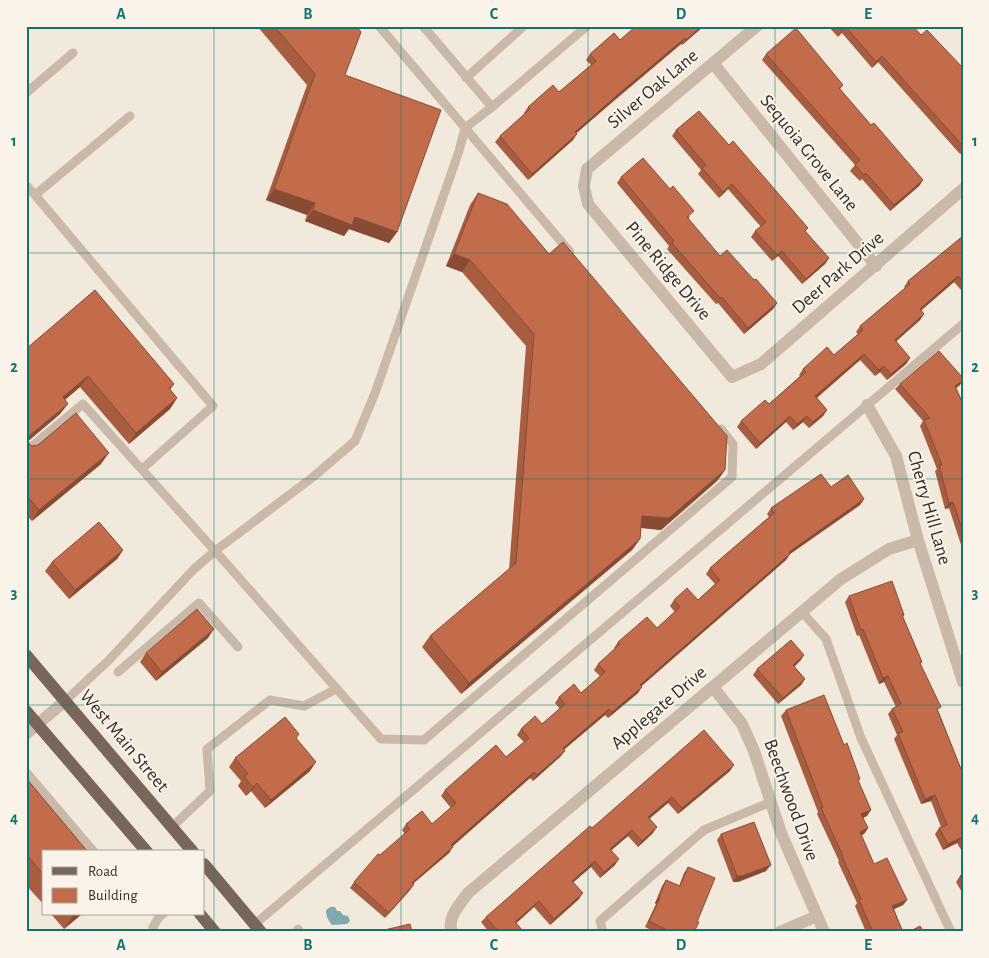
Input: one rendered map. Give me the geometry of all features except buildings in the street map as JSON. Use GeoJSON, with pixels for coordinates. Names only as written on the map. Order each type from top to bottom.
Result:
{"type":"FeatureCollection","features":[{"type":"Feature","properties":{"kind":"main road","name":"West Main Street"},"geometry":{"type":"LineString","coordinates":[[26,654],[192,850]]}},
{"type":"Feature","properties":{"kind":"main road"},"geometry":{"type":"LineString","coordinates":[[26,711],[145,850]]}},
{"type":"Feature","properties":{"kind":"main road"},"geometry":{"type":"LineString","coordinates":[[205,865],[258,928]]}},
{"type":"Feature","properties":{"kind":"main road"},"geometry":{"type":"LineString","coordinates":[[202,916],[215,932]]}},
{"type":"Feature","properties":{"kind":"street","name":"Silver Oak Lane"},"geometry":{"type":"LineString","coordinates":[[584,186],[587,169],[757,26]]}},
{"type":"Feature","properties":{"kind":"street","name":"Sequoia Grove Lane"},"geometry":{"type":"LineString","coordinates":[[713,63],[876,266]]}},
{"type":"Feature","properties":{"kind":"street","name":"Pine Ridge Drive"},"geometry":{"type":"LineString","coordinates":[[584,186],[588,204],[732,377]]}},
{"type":"Feature","properties":{"kind":"street","name":"Deer Park Drive"},"geometry":{"type":"LineString","coordinates":[[732,377],[760,364],[876,266],[963,189]]}},
{"type":"Feature","properties":{"kind":"street","name":"Cherry Hill Lane"},"geometry":{"type":"LineString","coordinates":[[867,405],[896,456],[918,540],[963,682]]}},
{"type":"Feature","properties":{"kind":"street","name":"Applegate Drive"},"geometry":{"type":"LineString","coordinates":[[452,932],[450,928],[454,911],[468,893],[841,579],[889,549],[918,540]]}},
{"type":"Feature","properties":{"kind":"street","name":"Beechwood Drive"},"geometry":{"type":"LineString","coordinates":[[713,687],[742,724],[754,750],[781,833],[824,932]]}},
{"type":"Feature","properties":{"kind":"street"},"geometry":{"type":"LineString","coordinates":[[26,734],[65,700]]}},
{"type":"Feature","properties":{"kind":"street"},"geometry":{"type":"LineString","coordinates":[[780,932],[817,916]]}},
{"type":"Feature","properties":{"kind":"lane"},"geometry":{"type":"LineString","coordinates":[[379,26],[574,256]]}},
{"type":"Feature","properties":{"kind":"lane"},"geometry":{"type":"LineString","coordinates":[[423,26],[492,107]]}},
{"type":"Feature","properties":{"kind":"lane"},"geometry":{"type":"LineString","coordinates":[[466,78],[524,26]]}},
{"type":"Feature","properties":{"kind":"lane"},"geometry":{"type":"LineString","coordinates":[[65,700],[108,661],[194,569],[313,477],[355,441],[378,385],[459,151],[465,128],[587,26]]}},
{"type":"Feature","properties":{"kind":"lane"},"geometry":{"type":"LineString","coordinates":[[26,93],[73,53]]}},
{"type":"Feature","properties":{"kind":"lane"},"geometry":{"type":"LineString","coordinates":[[35,195],[130,116]]}},
{"type":"Feature","properties":{"kind":"lane"},"geometry":{"type":"LineString","coordinates":[[26,185],[213,406],[142,469]]}},
{"type":"Feature","properties":{"kind":"lane"},"geometry":{"type":"LineString","coordinates":[[258,928],[963,324]]}},
{"type":"Feature","properties":{"kind":"lane"},"geometry":{"type":"LineString","coordinates":[[26,451],[83,404],[381,739],[424,740],[732,477],[733,444],[714,422]]}},
{"type":"Feature","properties":{"kind":"lane"},"geometry":{"type":"LineString","coordinates":[[118,672],[199,603],[238,647]]}},
{"type":"Feature","properties":{"kind":"lane"},"geometry":{"type":"LineString","coordinates":[[802,612],[826,639],[861,738],[951,932]]}},
{"type":"Feature","properties":{"kind":"lane"},"geometry":{"type":"LineString","coordinates":[[172,827],[210,791],[207,748],[270,700],[304,706],[336,689]]}},
{"type":"Feature","properties":{"kind":"lane"},"geometry":{"type":"LineString","coordinates":[[26,772],[92,850]]}},
{"type":"Feature","properties":{"kind":"lane"},"geometry":{"type":"LineString","coordinates":[[603,932],[600,921],[704,830],[771,802]]}},
{"type":"Feature","properties":{"kind":"lane"},"geometry":{"type":"LineString","coordinates":[[154,932],[153,927],[160,916]]}},
{"type":"Feature","properties":{"kind":"water"},"geometry":{"type":"Polygon","coordinates":[[[330,907],[335,907],[337,911],[348,916],[350,921],[347,924],[332,925],[328,920],[326,912],[330,907]]]}}]}
